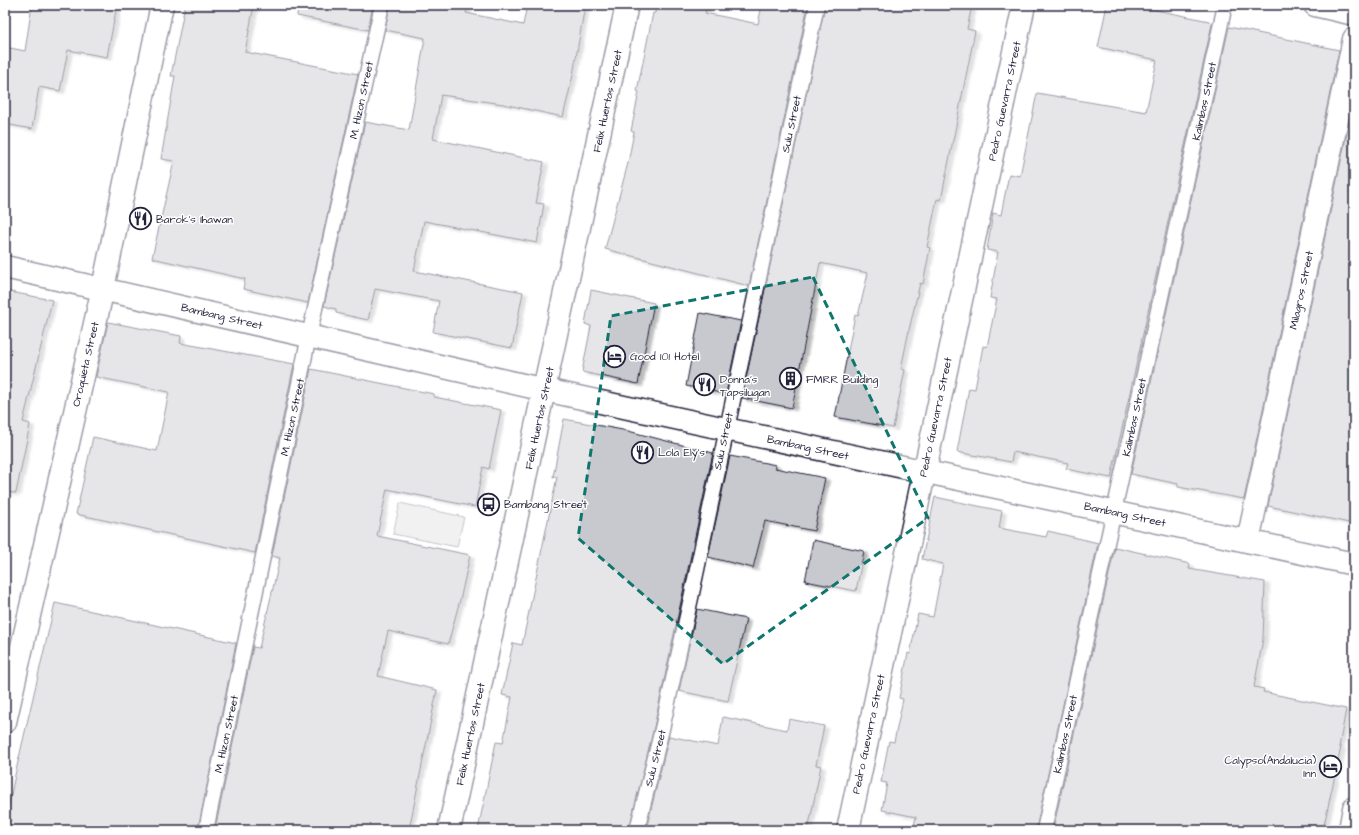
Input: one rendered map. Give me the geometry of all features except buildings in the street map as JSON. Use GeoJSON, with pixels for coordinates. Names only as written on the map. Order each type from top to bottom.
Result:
{"type":"FeatureCollection","features":[{"type":"Feature","properties":{"kind":"street","name":"Oroquieta Street"},"geometry":{"type":"LineString","coordinates":[[5,722],[103,288],[162,5]]}},
{"type":"Feature","properties":{"kind":"street","name":"Felix Huertas Street"},"geometry":{"type":"LineString","coordinates":[[449,830],[627,5]]}},
{"type":"Feature","properties":{"kind":"street","name":"Pedro Guevarra Street"},"geometry":{"type":"LineString","coordinates":[[848,830],[1024,5]]}},
{"type":"Feature","properties":{"kind":"street"},"geometry":{"type":"LineString","coordinates":[[1315,5],[1354,14]]}},
{"type":"Feature","properties":{"kind":"street","name":"Milagros Street"},"geometry":{"type":"LineString","coordinates":[[1248,541],[1354,39]]}},
{"type":"Feature","properties":{"kind":"street","name":"Bambang Street"},"geometry":{"type":"LineString","coordinates":[[5,267],[103,288],[545,390],[1354,564]]}},
{"type":"Feature","properties":{"kind":"street"},"geometry":{"type":"LineString","coordinates":[[1350,830],[1354,808]]}},
{"type":"Feature","properties":{"kind":"lane","name":"M. Hizon Street"},"geometry":{"type":"LineString","coordinates":[[206,830],[309,336],[382,5]]}},
{"type":"Feature","properties":{"kind":"lane","name":"Sulu Street"},"geometry":{"type":"LineString","coordinates":[[637,830],[662,729],[817,5]]}},
{"type":"Feature","properties":{"kind":"lane","name":"Kalimbas Street"},"geometry":{"type":"LineString","coordinates":[[1044,830],[1225,5]]}},
{"type":"Feature","properties":{"kind":"highlighted area"},"geometry":{"type":"Polygon","coordinates":[[[813,277],[928,518],[723,664],[578,538],[611,316],[813,277]]]}},
{"type":"Feature","properties":{"kind":"shaded area"},"geometry":{"type":"Polygon","coordinates":[[[400,503],[464,517],[457,547],[393,534],[400,503]]]}},
{"type":"Feature","properties":{"kind":"place","name":"Barok's Ihawan"},"geometry":{"type":"Point","coordinates":[141,219]}},
{"type":"Feature","properties":{"kind":"place","name":"Good 101 Hotel"},"geometry":{"type":"Point","coordinates":[614,356]}},
{"type":"Feature","properties":{"kind":"place","name":"FMRR Building"},"geometry":{"type":"Point","coordinates":[791,379]}},
{"type":"Feature","properties":{"kind":"place","name":"Donna's Tapsilugan"},"geometry":{"type":"Point","coordinates":[705,385]}},
{"type":"Feature","properties":{"kind":"place","name":"Lola Ely's"},"geometry":{"type":"Point","coordinates":[642,452]}},
{"type":"Feature","properties":{"kind":"place","name":"Bambang Street"},"geometry":{"type":"Point","coordinates":[488,504]}},
{"type":"Feature","properties":{"kind":"place","name":"Calypso(Andalucia) Inn"},"geometry":{"type":"Point","coordinates":[1331,766]}}]}
